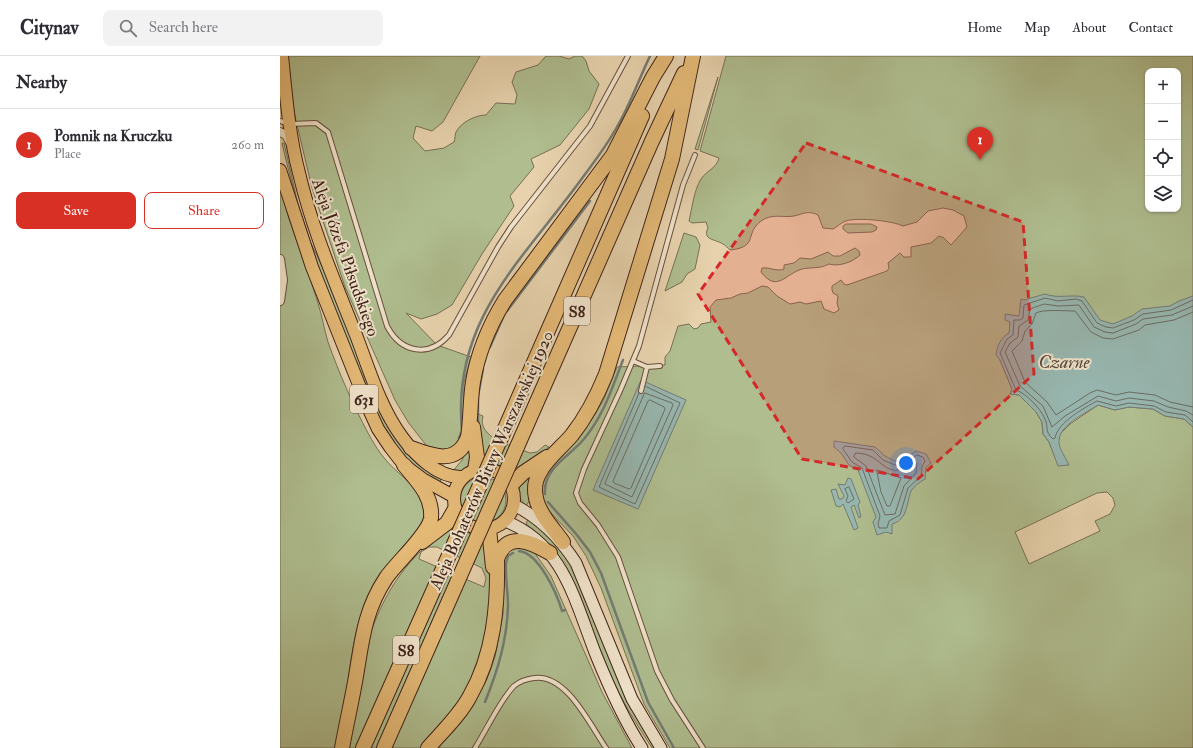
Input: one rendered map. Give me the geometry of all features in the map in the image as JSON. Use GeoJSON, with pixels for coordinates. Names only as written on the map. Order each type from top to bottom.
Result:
{"type":"FeatureCollection","features":[{"type":"Feature","properties":{"kind":"highway"},"geometry":{"type":"LineString","coordinates":[[411,448],[433,456],[442,457],[456,453],[462,447],[468,437],[470,409],[478,358],[492,323],[505,300],[613,155],[653,77],[667,56]]}},
{"type":"Feature","properties":{"kind":"highway","name":"Aleja Bohaterów Bitwy Warszawskiej 1920"},"geometry":{"type":"LineString","coordinates":[[363,748],[500,440],[667,56]]}},
{"type":"Feature","properties":{"kind":"highway"},"geometry":{"type":"LineString","coordinates":[[562,542],[539,509],[535,488],[540,471],[573,433],[595,400],[616,346],[672,159],[693,56]]}},
{"type":"Feature","properties":{"kind":"highway","name":"Aleja Bohaterów Bitwy Warszawskiej 1920"},"geometry":{"type":"LineString","coordinates":[[384,748],[652,141],[693,56]]}},
{"type":"Feature","properties":{"kind":"highway"},"geometry":{"type":"LineString","coordinates":[[470,409],[477,457],[475,470]]}},
{"type":"Feature","properties":{"kind":"highway"},"geometry":{"type":"LineString","coordinates":[[511,485],[523,473],[560,448]]}},
{"type":"Feature","properties":{"kind":"highway"},"geometry":{"type":"LineString","coordinates":[[342,748],[355,682],[361,635],[366,619],[386,578],[426,530],[431,519],[431,509],[425,490],[404,465]]}},
{"type":"Feature","properties":{"kind":"highway"},"geometry":{"type":"LineString","coordinates":[[404,555],[447,523],[454,503]]}},
{"type":"Feature","properties":{"kind":"highway"},"geometry":{"type":"LineString","coordinates":[[489,529],[496,589]]}},
{"type":"Feature","properties":{"kind":"highway"},"geometry":{"type":"LineString","coordinates":[[428,748],[470,697],[482,672],[490,647],[495,619],[497,559],[500,552],[506,545],[514,541],[524,541],[532,543],[550,553]]}},
{"type":"Feature","properties":{"kind":"main road","name":"Aleja Józefa Piłsudskiego"},"geometry":{"type":"LineString","coordinates":[[282,56],[285,122],[317,235],[361,350],[390,417],[411,448]]}},
{"type":"Feature","properties":{"kind":"main road","name":"Aleja Józefa Piłsudskiego"},"geometry":{"type":"LineString","coordinates":[[280,170],[303,242],[373,419],[390,447],[404,465]]}},
{"type":"Feature","properties":{"kind":"main road","name":"631"},"geometry":{"type":"LineString","coordinates":[[411,448],[426,462],[438,470],[449,476],[462,477]]}},
{"type":"Feature","properties":{"kind":"main road","name":"631"},"geometry":{"type":"LineString","coordinates":[[404,465],[454,503],[462,520],[472,527],[489,529]]}},
{"type":"Feature","properties":{"kind":"main road"},"geometry":{"type":"LineString","coordinates":[[454,503],[458,483],[462,477],[475,470],[492,469],[503,475],[511,485],[514,505],[505,521],[489,529]]}},
{"type":"Feature","properties":{"kind":"main road"},"geometry":{"type":"LineString","coordinates":[[514,505],[543,524],[562,542],[583,577],[632,699],[661,748]]}},
{"type":"Feature","properties":{"kind":"main road"},"geometry":{"type":"LineString","coordinates":[[505,521],[529,533],[550,553],[562,570],[612,692],[642,748]]}},
{"type":"Feature","properties":{"kind":"street"},"geometry":{"type":"LineString","coordinates":[[280,132],[289,139],[295,156]]}},
{"type":"Feature","properties":{"kind":"street"},"geometry":{"type":"LineString","coordinates":[[280,259],[283,280],[280,301]]}},
{"type":"Feature","properties":{"kind":"lane"},"geometry":{"type":"LineString","coordinates":[[285,122],[316,123],[328,132],[387,326],[400,343],[413,349],[431,348],[442,343],[449,335],[511,226],[590,126],[628,56]]}},
{"type":"Feature","properties":{"kind":"lane"},"geometry":{"type":"LineString","coordinates":[[695,155],[683,185],[651,306],[633,361],[584,469],[577,487],[576,497],[598,525],[618,557],[626,575],[657,671],[672,700],[703,748]]}},
{"type":"Feature","properties":{"kind":"lane"},"geometry":{"type":"LineString","coordinates":[[633,361],[647,367],[660,366]]}},
{"type":"Feature","properties":{"kind":"lane"},"geometry":{"type":"LineString","coordinates":[[641,391],[647,367]]}},
{"type":"Feature","properties":{"kind":"lane"},"geometry":{"type":"LineString","coordinates":[[475,748],[515,686],[525,680],[538,677],[547,678],[561,685],[570,695],[606,748]]}},
{"type":"Feature","properties":{"kind":"highlighted area"},"geometry":{"type":"Polygon","coordinates":[[[806,143],[1023,222],[1034,374],[918,479],[802,459],[698,294],[806,143]]]}},
{"type":"Feature","properties":{"kind":"green space"},"geometry":{"type":"Polygon","coordinates":[[[288,56],[480,56],[443,122],[432,131],[416,126],[413,138],[425,151],[444,148],[454,142],[456,132],[461,125],[473,118],[486,115],[496,103],[515,104],[517,95],[512,82],[516,72],[538,65],[546,56],[559,56],[569,59],[575,56],[582,56],[586,61],[589,71],[599,84],[589,109],[560,145],[531,159],[534,167],[510,196],[514,206],[482,254],[452,305],[437,314],[421,319],[406,313],[437,345],[471,357],[464,382],[464,432],[460,442],[448,450],[429,449],[408,422],[395,400],[345,287],[312,188],[294,112],[288,56]]]}},
{"type":"Feature","properties":{"kind":"green space"},"geometry":{"type":"Polygon","coordinates":[[[726,56],[1193,56],[1193,326],[1010,322],[1010,333],[1000,360],[1012,389],[1010,394],[1019,395],[1036,412],[1042,422],[1043,434],[1049,442],[1055,457],[1060,434],[1070,424],[1098,405],[1115,410],[1128,407],[1153,409],[1165,416],[1184,419],[1193,427],[1193,748],[670,748],[644,704],[601,588],[586,556],[573,536],[544,506],[541,499],[543,478],[551,466],[574,444],[592,419],[603,401],[617,367],[665,365],[665,357],[670,351],[678,326],[689,324],[694,329],[698,328],[701,324],[711,322],[710,307],[716,300],[731,298],[740,294],[748,293],[762,286],[768,287],[777,296],[790,304],[800,302],[806,304],[821,301],[824,309],[834,313],[839,310],[837,303],[838,296],[833,293],[832,286],[841,280],[847,285],[887,271],[889,268],[888,263],[900,253],[904,257],[911,257],[911,247],[931,243],[939,236],[944,238],[951,245],[967,227],[964,216],[953,210],[943,208],[928,211],[917,222],[903,226],[884,221],[859,219],[844,222],[833,229],[823,228],[818,215],[803,213],[794,216],[773,216],[761,221],[756,226],[745,246],[730,250],[724,244],[708,237],[706,222],[692,223],[689,221],[699,183],[703,176],[716,165],[719,158],[700,151],[726,56]],[[1107,492],[1097,493],[1015,532],[1029,564],[1100,531],[1095,521],[1110,514],[1115,505],[1113,498],[1107,492]]]}},
{"type":"Feature","properties":{"kind":"green space"},"geometry":{"type":"Polygon","coordinates":[[[718,77],[698,150],[695,149],[718,77]]]}},
{"type":"Feature","properties":{"kind":"green space"},"geometry":{"type":"Polygon","coordinates":[[[282,143],[284,143],[298,202],[291,178],[282,143]]]}},
{"type":"Feature","properties":{"kind":"green space"},"geometry":{"type":"Polygon","coordinates":[[[280,188],[288,217],[318,303],[328,342],[352,400],[368,433],[382,456],[417,491],[424,507],[425,515],[422,526],[400,550],[372,590],[359,621],[349,675],[341,748],[280,748],[280,188]]]}},
{"type":"Feature","properties":{"kind":"green space"},"geometry":{"type":"Polygon","coordinates":[[[299,206],[311,243],[329,281],[382,412],[442,478],[439,483],[419,469],[402,453],[388,434],[376,413],[323,280],[311,246],[299,206]]]}},
{"type":"Feature","properties":{"kind":"green space"},"geometry":{"type":"Polygon","coordinates":[[[846,224],[871,224],[877,227],[876,230],[872,232],[848,233],[843,229],[843,226],[846,224]]]}},
{"type":"Feature","properties":{"kind":"green space"},"geometry":{"type":"Polygon","coordinates":[[[684,233],[696,237],[700,245],[695,269],[687,274],[682,282],[665,291],[684,233]]]}},
{"type":"Feature","properties":{"kind":"green space"},"geometry":{"type":"Polygon","coordinates":[[[855,248],[859,251],[860,255],[850,262],[802,269],[777,282],[767,278],[761,272],[762,268],[779,270],[784,269],[784,265],[794,263],[800,258],[811,259],[828,252],[833,256],[840,256],[855,248]]]}},
{"type":"Feature","properties":{"kind":"green space"},"geometry":{"type":"Polygon","coordinates":[[[478,414],[483,416],[482,424],[485,430],[498,440],[530,453],[537,452],[545,445],[549,447],[511,475],[499,466],[483,463],[478,414]]]}},
{"type":"Feature","properties":{"kind":"green space"},"geometry":{"type":"Polygon","coordinates":[[[471,440],[470,467],[462,471],[453,471],[462,460],[471,440]]]}},
{"type":"Feature","properties":{"kind":"green space"},"geometry":{"type":"Polygon","coordinates":[[[537,468],[530,500],[526,506],[519,497],[519,488],[523,480],[537,468]]]}},
{"type":"Feature","properties":{"kind":"green space"},"geometry":{"type":"Polygon","coordinates":[[[479,477],[487,477],[496,481],[502,487],[506,500],[502,513],[496,519],[487,523],[479,523],[470,519],[464,513],[460,504],[460,496],[464,487],[470,481],[479,477]]]}},
{"type":"Feature","properties":{"kind":"green space"},"geometry":{"type":"Polygon","coordinates":[[[528,519],[545,532],[571,565],[581,584],[626,697],[655,748],[652,748],[630,713],[615,685],[579,594],[569,574],[558,556],[544,539],[526,524],[528,519]]]}},
{"type":"Feature","properties":{"kind":"green space"},"geometry":{"type":"Polygon","coordinates":[[[456,524],[468,533],[484,536],[490,580],[490,606],[483,648],[473,675],[450,717],[424,748],[342,748],[357,682],[375,622],[388,594],[405,569],[427,545],[456,524]],[[429,547],[421,552],[419,559],[484,587],[486,578],[482,568],[437,547],[429,547]]]}},
{"type":"Feature","properties":{"kind":"green space"},"geometry":{"type":"Polygon","coordinates":[[[519,547],[534,552],[551,576],[602,692],[632,748],[432,748],[472,705],[487,679],[495,657],[503,614],[502,561],[510,550],[519,547]]]}},
{"type":"Feature","properties":{"kind":"water","name":"Czarne"},"geometry":{"type":"Polygon","coordinates":[[[1045,294],[1055,296],[1084,297],[1100,320],[1113,324],[1132,316],[1142,309],[1170,306],[1193,296],[1193,427],[1184,419],[1165,416],[1153,409],[1129,407],[1115,410],[1098,405],[1074,420],[1063,430],[1060,436],[1059,445],[1069,465],[1058,466],[1049,442],[1043,434],[1042,422],[1036,412],[1019,395],[1010,394],[1012,389],[1000,360],[996,355],[1000,342],[1009,333],[1010,322],[1005,320],[1005,314],[1019,316],[1021,299],[1024,300],[1045,294]]]}},
{"type":"Feature","properties":{"kind":"water"},"geometry":{"type":"Polygon","coordinates":[[[641,380],[686,400],[638,509],[593,490],[641,380]]]}},
{"type":"Feature","properties":{"kind":"water"},"geometry":{"type":"Polygon","coordinates":[[[834,441],[875,447],[885,456],[900,462],[916,451],[926,454],[931,463],[926,467],[925,479],[911,491],[904,515],[897,522],[892,524],[892,534],[886,532],[877,535],[873,522],[876,517],[858,470],[849,465],[841,453],[834,447],[834,441]]]}},
{"type":"Feature","properties":{"kind":"water"},"geometry":{"type":"Polygon","coordinates":[[[848,478],[851,479],[860,502],[858,505],[861,517],[859,518],[854,505],[851,507],[858,528],[854,530],[843,504],[840,507],[836,506],[831,490],[836,489],[839,499],[842,499],[844,496],[838,484],[845,485],[848,478]]]}},
{"type":"Feature","properties":{"kind":"waterway"},"geometry":{"type":"LineString","coordinates":[[459,438],[462,431],[462,392],[468,356],[480,324],[496,294],[515,265],[583,177],[609,140],[626,110],[650,56]]}},
{"type":"Feature","properties":{"kind":"waterway"},"geometry":{"type":"LineString","coordinates":[[507,311],[590,201]]}},
{"type":"Feature","properties":{"kind":"waterway"},"geometry":{"type":"LineString","coordinates":[[490,347],[504,315]]}},
{"type":"Feature","properties":{"kind":"waterway"},"geometry":{"type":"LineString","coordinates":[[545,494],[545,485],[548,477],[558,464],[584,439],[597,420],[607,401],[623,360]]}},
{"type":"Feature","properties":{"kind":"waterway"},"geometry":{"type":"LineString","coordinates":[[478,425],[478,396],[483,369]]}},
{"type":"Feature","properties":{"kind":"waterway"},"geometry":{"type":"LineString","coordinates":[[548,502],[590,552],[601,573],[648,702],[674,748]]}},
{"type":"Feature","properties":{"kind":"waterway"},"geometry":{"type":"LineString","coordinates":[[519,551],[526,553],[540,566],[556,595],[562,611],[565,610]]}},
{"type":"Feature","properties":{"kind":"waterway"},"geometry":{"type":"LineString","coordinates":[[485,702],[498,667],[504,643],[508,606],[506,563],[508,556],[513,553]]}},
{"type":"Feature","properties":{"kind":"place","name":"Pomnik na Kruczku"},"geometry":{"type":"Point","coordinates":[980,160]}}]}
